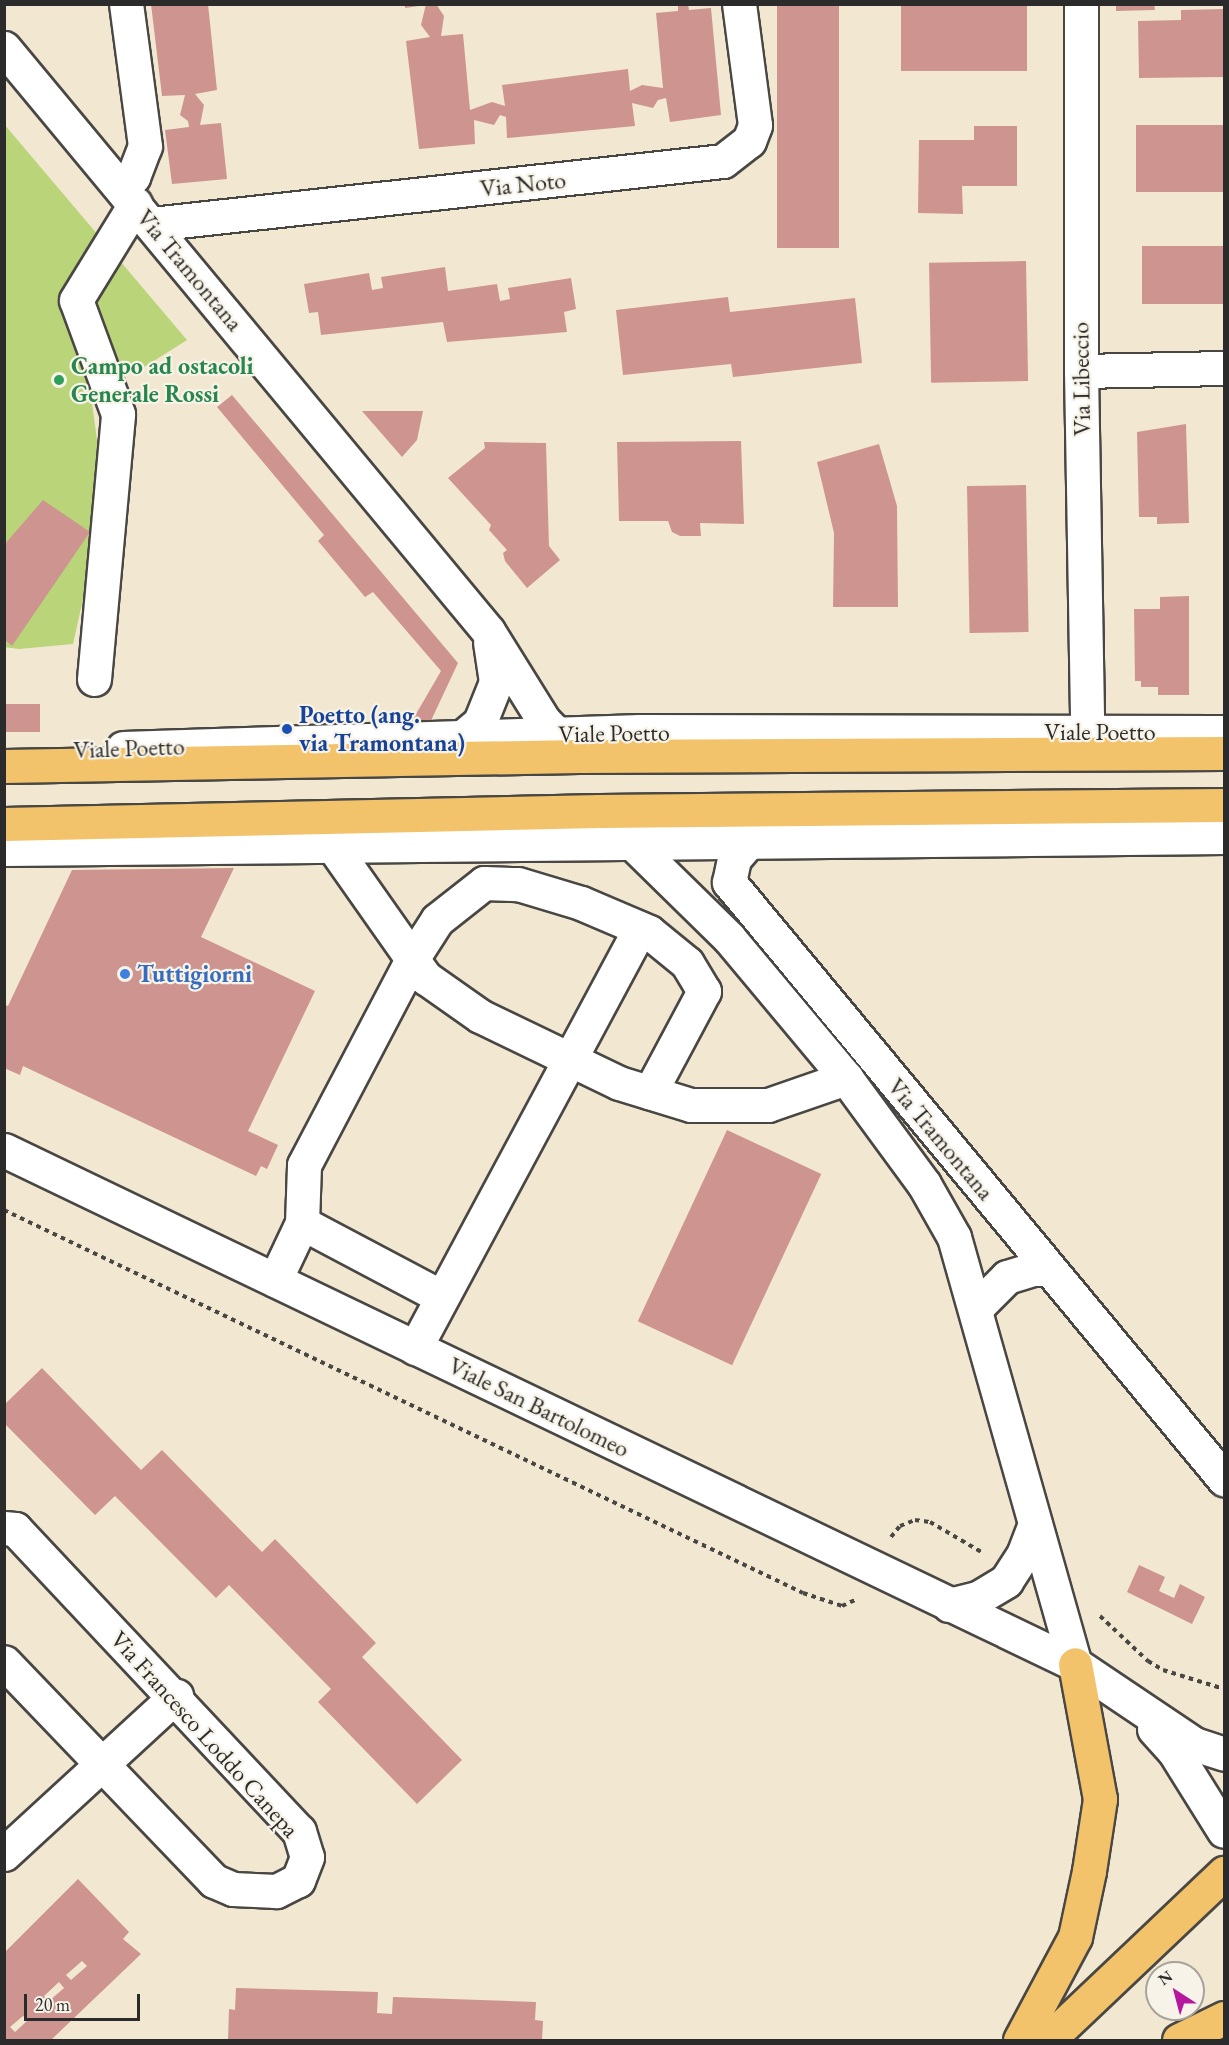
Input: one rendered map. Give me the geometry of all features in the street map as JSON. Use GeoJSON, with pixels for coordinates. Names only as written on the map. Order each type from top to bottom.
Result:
{"type":"FeatureCollection","features":[{"type":"Feature","properties":{"kind":"main road","name":"Viale Poetto"},"geometry":{"type":"LineString","coordinates":[[4,766],[438,758],[568,745],[1087,742],[1224,753]]}},
{"type":"Feature","properties":{"kind":"main road"},"geometry":{"type":"LineString","coordinates":[[4,824],[599,811],[1224,805]]}},
{"type":"Feature","properties":{"kind":"main road"},"geometry":{"type":"LineString","coordinates":[[1020,2040],[1075,1937],[1089,1871],[1100,1799],[1075,1664]]}},
{"type":"Feature","properties":{"kind":"main road"},"geometry":{"type":"LineString","coordinates":[[1048,2040],[1224,1873]]}},
{"type":"Feature","properties":{"kind":"main road"},"geometry":{"type":"LineString","coordinates":[[1179,2040],[1224,2018]]}},
{"type":"Feature","properties":{"kind":"street"},"geometry":{"type":"LineString","coordinates":[[94,679],[118,414],[76,300],[136,205],[133,177],[145,146],[126,4]]}},
{"type":"Feature","properties":{"kind":"street","name":"Via Noto"},"geometry":{"type":"LineString","coordinates":[[136,205],[723,161],[749,141],[755,125],[739,4]]}},
{"type":"Feature","properties":{"kind":"street","name":"Via Libeccio"},"geometry":{"type":"LineString","coordinates":[[1081,4],[1081,371],[1087,742]]}},
{"type":"Feature","properties":{"kind":"street","name":"Via Tramontana"},"geometry":{"type":"LineString","coordinates":[[4,48],[488,631],[544,721],[568,745]]}},
{"type":"Feature","properties":{"kind":"street"},"geometry":{"type":"LineString","coordinates":[[1081,371],[1224,368]]}},
{"type":"Feature","properties":{"kind":"street"},"geometry":{"type":"LineString","coordinates":[[438,758],[480,722],[496,682],[488,631]]}},
{"type":"Feature","properties":{"kind":"street","name":"Viale Poetto"},"geometry":{"type":"LineString","coordinates":[[1087,742],[1224,732]]}},
{"type":"Feature","properties":{"kind":"street","name":"Viale Poetto"},"geometry":{"type":"LineString","coordinates":[[4,752],[463,737],[568,745]]}},
{"type":"Feature","properties":{"kind":"street","name":"Via Tramontana"},"geometry":{"type":"LineString","coordinates":[[801,809],[753,833],[734,859],[729,882],[1224,1479]]}},
{"type":"Feature","properties":{"kind":"street","name":"Via Tramontana"},"geometry":{"type":"LineString","coordinates":[[599,811],[729,938],[846,1078],[924,1184],[954,1237],[976,1308],[1035,1524]]}},
{"type":"Feature","properties":{"kind":"street"},"geometry":{"type":"LineString","coordinates":[[313,817],[426,978],[480,1016],[619,1083],[691,1105],[768,1105],[846,1078]]}},
{"type":"Feature","properties":{"kind":"street"},"geometry":{"type":"LineString","coordinates":[[4,849],[334,848],[1224,837]]}},
{"type":"Feature","properties":{"kind":"street"},"geometry":{"type":"LineString","coordinates":[[275,1280],[302,1222],[304,1165],[412,958],[437,920],[484,883],[518,884],[581,903],[640,928],[687,963],[704,991],[650,1092]]}},
{"type":"Feature","properties":{"kind":"street"},"geometry":{"type":"LineString","coordinates":[[415,1347],[440,1296],[640,928]]}},
{"type":"Feature","properties":{"kind":"street","name":"Viale San Bartolomeo"},"geometry":{"type":"LineString","coordinates":[[4,1149],[1075,1664],[1194,1744],[1224,1754]]}},
{"type":"Feature","properties":{"kind":"street"},"geometry":{"type":"LineString","coordinates":[[302,1222],[440,1296]]}},
{"type":"Feature","properties":{"kind":"street"},"geometry":{"type":"LineString","coordinates":[[976,1308],[994,1285],[1007,1277],[1034,1269],[1049,1269]]}},
{"type":"Feature","properties":{"kind":"street"},"geometry":{"type":"LineString","coordinates":[[950,1605],[978,1598],[1006,1581],[1023,1555],[1035,1524]]}},
{"type":"Feature","properties":{"kind":"street"},"geometry":{"type":"LineString","coordinates":[[1035,1524],[1075,1664]]}},
{"type":"Feature","properties":{"kind":"street","name":"Via Francesco Loddo Canepa"},"geometry":{"type":"LineString","coordinates":[[4,1528],[15,1528],[176,1696],[298,1831],[308,1857],[298,1880],[276,1891],[233,1889],[214,1881],[102,1761],[4,1662]]}},
{"type":"Feature","properties":{"kind":"street"},"geometry":{"type":"LineString","coordinates":[[4,1854],[102,1761],[176,1696]]}},
{"type":"Feature","properties":{"kind":"street","name":"Viale San Bartolomeo"},"geometry":{"type":"LineString","coordinates":[[1130,1703],[1174,1751],[1224,1831]]}},
{"type":"Feature","properties":{"kind":"path"},"geometry":{"type":"LineString","coordinates":[[4,1210],[803,1593],[842,1606],[856,1601],[862,1590]]}},
{"type":"Feature","properties":{"kind":"path"},"geometry":{"type":"LineString","coordinates":[[892,1535],[900,1526],[915,1520],[930,1522],[984,1554]]}},
{"type":"Feature","properties":{"kind":"path"},"geometry":{"type":"LineString","coordinates":[[1092,1608],[1148,1661],[1163,1670],[1224,1689]]}},
{"type":"Feature","properties":{"kind":"green space","name":"Campo ad ostacoli Generale Rossi"},"geometry":{"type":"Polygon","coordinates":[[[4,124],[187,340],[138,371],[90,388],[101,470],[98,532],[73,644],[19,649],[4,647],[4,124]]]}},
{"type":"Feature","properties":{"kind":"building"},"geometry":{"type":"Polygon","coordinates":[[[151,4],[208,4],[217,90],[195,94],[204,105],[200,125],[221,123],[227,179],[172,184],[165,130],[189,127],[188,121],[180,115],[185,95],[162,96],[151,4]]]}},
{"type":"Feature","properties":{"kind":"building"},"geometry":{"type":"Polygon","coordinates":[[[405,4],[419,4],[419,6],[405,8],[405,4]]]}},
{"type":"Feature","properties":{"kind":"building"},"geometry":{"type":"Polygon","coordinates":[[[426,4],[436,4],[444,16],[441,36],[463,34],[470,110],[492,102],[505,106],[502,85],[628,69],[630,91],[642,85],[663,88],[656,13],[678,11],[678,4],[688,4],[689,10],[711,8],[721,115],[670,122],[666,98],[658,100],[653,108],[632,103],[635,126],[507,138],[506,117],[500,115],[494,125],[474,120],[475,144],[419,149],[406,41],[430,37],[421,25],[426,4]]]}},
{"type":"Feature","properties":{"kind":"building"},"geometry":{"type":"Polygon","coordinates":[[[777,4],[839,4],[839,248],[777,248],[777,4]]]}},
{"type":"Feature","properties":{"kind":"building"},"geometry":{"type":"Polygon","coordinates":[[[901,4],[1027,4],[1027,71],[901,71],[901,4]]]}},
{"type":"Feature","properties":{"kind":"building"},"geometry":{"type":"Polygon","coordinates":[[[1116,4],[1154,4],[1155,10],[1116,11],[1116,4]]]}},
{"type":"Feature","properties":{"kind":"building"},"geometry":{"type":"Polygon","coordinates":[[[1224,9],[1224,77],[1139,78],[1138,21],[1181,20],[1181,10],[1224,9]]]}},
{"type":"Feature","properties":{"kind":"building"},"geometry":{"type":"Polygon","coordinates":[[[1136,125],[1224,125],[1224,192],[1136,192],[1136,125]]]}},
{"type":"Feature","properties":{"kind":"building"},"geometry":{"type":"Polygon","coordinates":[[[974,126],[1017,126],[1017,186],[962,186],[963,214],[918,213],[919,140],[974,140],[974,126]]]}},
{"type":"Feature","properties":{"kind":"building"},"geometry":{"type":"Polygon","coordinates":[[[1142,246],[1224,246],[1224,304],[1142,304],[1142,246]]]}},
{"type":"Feature","properties":{"kind":"building"},"geometry":{"type":"Polygon","coordinates":[[[1026,261],[1028,381],[931,383],[929,263],[1026,261]]]}},
{"type":"Feature","properties":{"kind":"building"},"geometry":{"type":"Polygon","coordinates":[[[445,267],[448,291],[497,284],[500,301],[510,299],[508,288],[571,278],[576,309],[564,312],[567,332],[447,342],[443,322],[321,335],[318,312],[309,313],[304,284],[369,273],[372,290],[383,288],[381,277],[445,267]]]}},
{"type":"Feature","properties":{"kind":"building"},"geometry":{"type":"Polygon","coordinates":[[[728,297],[730,312],[855,298],[862,363],[733,377],[731,364],[623,375],[616,310],[728,297]]]}},
{"type":"Feature","properties":{"kind":"building"},"geometry":{"type":"Polygon","coordinates":[[[232,395],[458,663],[428,727],[395,727],[393,714],[416,714],[441,671],[373,592],[365,597],[318,541],[324,535],[217,407],[232,395]]]}},
{"type":"Feature","properties":{"kind":"building"},"geometry":{"type":"Polygon","coordinates":[[[362,411],[423,411],[417,440],[402,457],[362,411]]]}},
{"type":"Feature","properties":{"kind":"building"},"geometry":{"type":"Polygon","coordinates":[[[1186,424],[1189,523],[1157,524],[1157,517],[1139,517],[1137,432],[1186,424]]]}},
{"type":"Feature","properties":{"kind":"building"},"geometry":{"type":"Polygon","coordinates":[[[741,441],[744,524],[700,523],[701,536],[680,536],[672,532],[668,521],[619,521],[617,442],[741,441]]]}},
{"type":"Feature","properties":{"kind":"building"},"geometry":{"type":"Polygon","coordinates":[[[484,442],[546,443],[549,546],[560,560],[527,588],[505,561],[503,553],[507,550],[489,530],[491,525],[448,478],[485,448],[484,442]]]}},
{"type":"Feature","properties":{"kind":"building"},"geometry":{"type":"Polygon","coordinates":[[[879,444],[897,506],[898,607],[833,607],[834,533],[817,462],[879,444]]]}},
{"type":"Feature","properties":{"kind":"building"},"geometry":{"type":"Polygon","coordinates":[[[1026,485],[1029,632],[970,633],[967,486],[1026,485]]]}},
{"type":"Feature","properties":{"kind":"building"},"geometry":{"type":"Polygon","coordinates":[[[43,500],[90,532],[12,646],[4,639],[4,545],[43,500]]]}},
{"type":"Feature","properties":{"kind":"building"},"geometry":{"type":"Polygon","coordinates":[[[1189,596],[1189,695],[1158,695],[1158,687],[1141,687],[1141,681],[1135,681],[1134,609],[1160,609],[1160,597],[1189,596]]]}},
{"type":"Feature","properties":{"kind":"building"},"geometry":{"type":"Polygon","coordinates":[[[4,704],[40,704],[40,732],[4,732],[4,704]]]}},
{"type":"Feature","properties":{"kind":"building"},"geometry":{"type":"Polygon","coordinates":[[[234,868],[201,937],[315,991],[248,1131],[278,1145],[267,1169],[261,1166],[256,1176],[23,1066],[20,1075],[4,1068],[4,1005],[8,1006],[72,870],[234,868]]]}},
{"type":"Feature","properties":{"kind":"building"},"geometry":{"type":"Polygon","coordinates":[[[727,1130],[821,1174],[732,1365],[638,1321],[727,1130]]]}},
{"type":"Feature","properties":{"kind":"building"},"geometry":{"type":"Polygon","coordinates":[[[42,1368],[141,1470],[162,1450],[262,1552],[275,1539],[376,1643],[362,1657],[462,1760],[417,1804],[318,1702],[331,1689],[229,1585],[216,1598],[115,1496],[95,1515],[4,1423],[4,1405],[42,1368]]]}},
{"type":"Feature","properties":{"kind":"building"},"geometry":{"type":"Polygon","coordinates":[[[1139,1565],[1165,1577],[1159,1591],[1174,1598],[1180,1584],[1205,1597],[1192,1624],[1127,1592],[1139,1565]]]}},
{"type":"Feature","properties":{"kind":"building"},"geometry":{"type":"Polygon","coordinates":[[[78,1879],[129,1932],[123,1939],[141,1954],[51,2040],[4,2040],[4,1953],[78,1879]],[[82,1961],[66,1975],[71,1980],[87,1966],[82,1961]],[[59,1982],[44,1996],[49,2001],[64,1988],[59,1982]],[[23,2016],[10,2027],[15,2032],[28,2020],[23,2016]]]}},
{"type":"Feature","properties":{"kind":"building"},"geometry":{"type":"Polygon","coordinates":[[[236,1988],[378,1992],[377,2013],[392,2014],[393,1997],[536,2002],[535,2020],[543,2021],[542,2040],[228,2040],[229,2009],[235,2010],[236,1988]]]}},
{"type":"Feature","properties":{"kind":"place","name":"Campo ad ostacoli Generale Rossi"},"geometry":{"type":"Point","coordinates":[59,380]}},
{"type":"Feature","properties":{"kind":"place","name":"Poetto (ang. via Tramontana)"},"geometry":{"type":"Point","coordinates":[287,729]}},
{"type":"Feature","properties":{"kind":"place","name":"Tuttigiorni"},"geometry":{"type":"Point","coordinates":[125,974]}}]}
